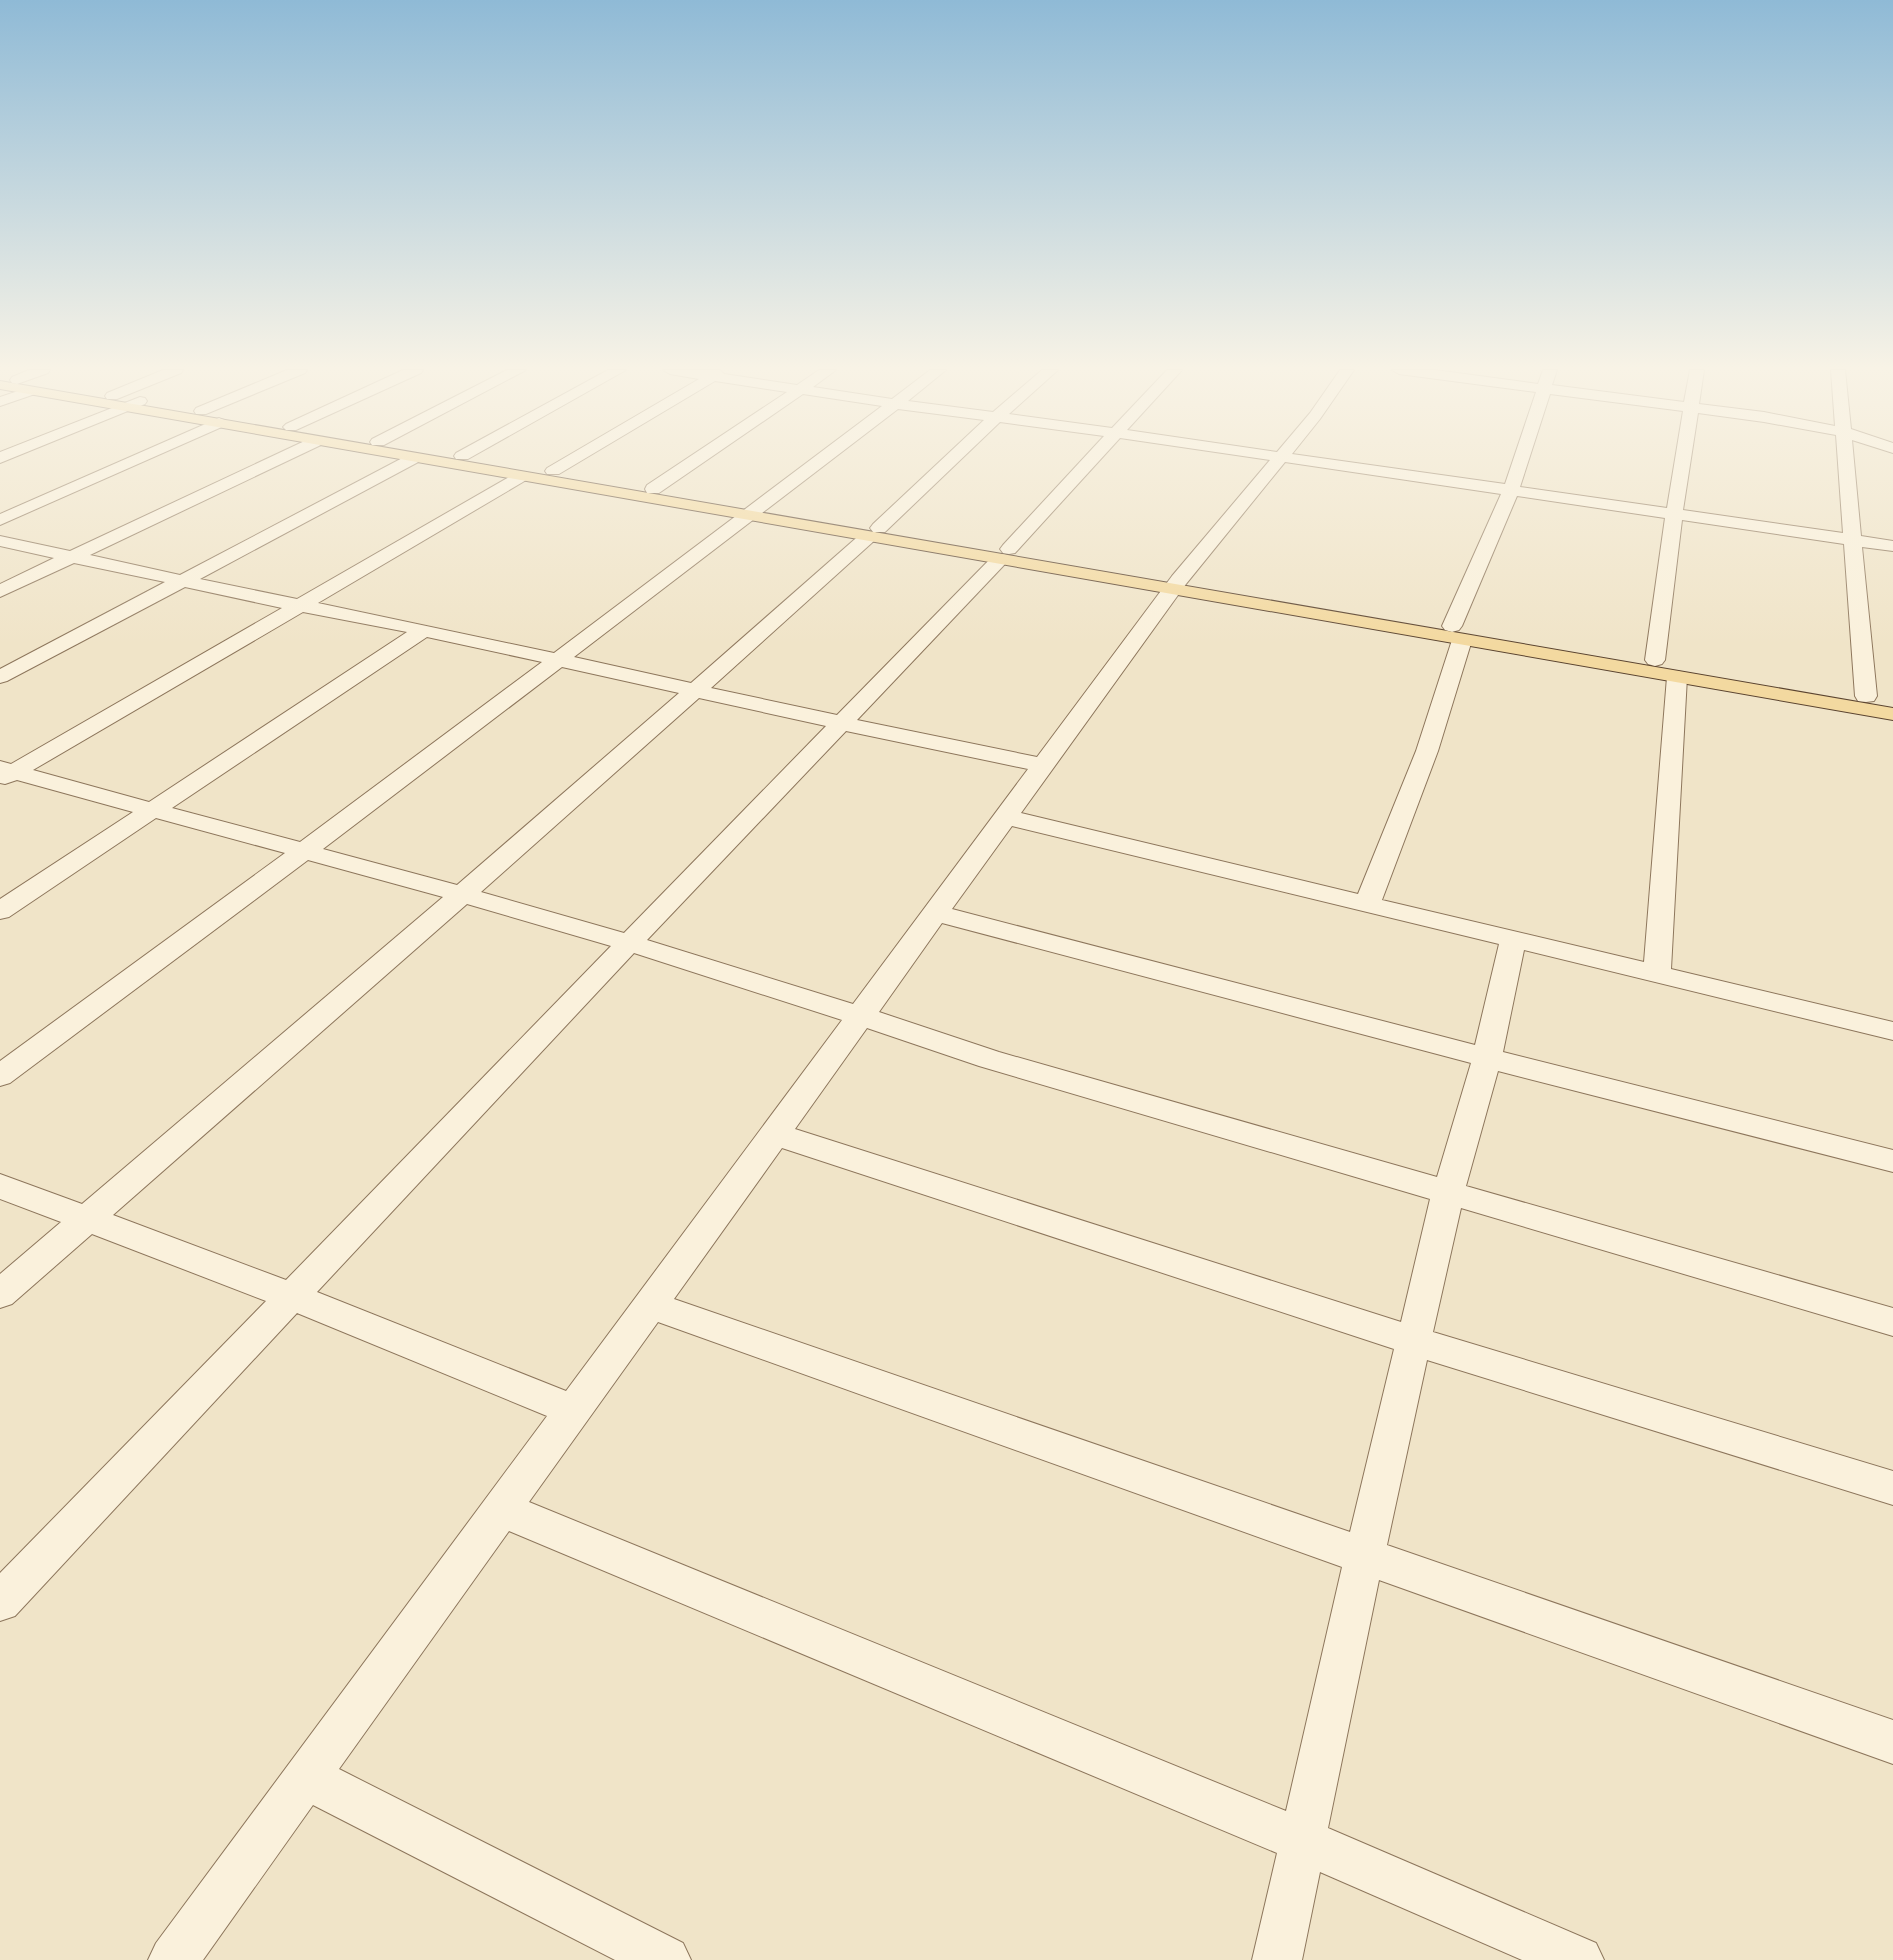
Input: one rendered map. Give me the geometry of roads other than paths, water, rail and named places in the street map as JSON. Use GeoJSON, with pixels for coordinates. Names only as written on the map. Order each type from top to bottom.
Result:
{"type":"FeatureCollection","features":[{"type":"Feature","properties":{"kind":"main road"},"geometry":{"type":"LineString","coordinates":[[441,461],[522,476],[755,511],[1004,554],[1457,633],[1677,677],[1893,714]]}},
{"type":"Feature","properties":{"kind":"main road"},"geometry":{"type":"LineString","coordinates":[[495,461],[653,489],[755,511]]}},
{"type":"Feature","properties":{"kind":"main road"},"geometry":{"type":"LineString","coordinates":[[1457,633],[1655,660],[1893,701]]}},
{"type":"Feature","properties":{"kind":"street"},"geometry":{"type":"LineString","coordinates":[[0,520],[132,461]]}},
{"type":"Feature","properties":{"kind":"street"},"geometry":{"type":"LineString","coordinates":[[0,591],[272,461]]}},
{"type":"Feature","properties":{"kind":"street"},"geometry":{"type":"LineString","coordinates":[[0,677],[408,461]]}},
{"type":"Feature","properties":{"kind":"street"},"geometry":{"type":"LineString","coordinates":[[553,471],[569,461]]}},
{"type":"Feature","properties":{"kind":"street"},"geometry":{"type":"LineString","coordinates":[[653,489],[694,461]]}},
{"type":"Feature","properties":{"kind":"street"},"geometry":{"type":"LineString","coordinates":[[0,1076],[303,852],[819,461]]}},
{"type":"Feature","properties":{"kind":"street"},"geometry":{"type":"LineString","coordinates":[[0,1294],[696,690],[874,532],[948,461]]}},
{"type":"Feature","properties":{"kind":"street"},"geometry":{"type":"LineString","coordinates":[[0,1602],[629,943],[1004,554],[1090,461]]}},
{"type":"Feature","properties":{"kind":"street"},"geometry":{"type":"LineString","coordinates":[[173,1960],[1176,584],[1278,461]]}},
{"type":"Feature","properties":{"kind":"street"},"geometry":{"type":"LineString","coordinates":[[1306,461],[1893,546]]}},
{"type":"Feature","properties":{"kind":"street"},"geometry":{"type":"LineString","coordinates":[[1367,905],[1427,751],[1457,633],[1520,461]]}},
{"type":"Feature","properties":{"kind":"street"},"geometry":{"type":"LineString","coordinates":[[1655,660],[1683,461]]}},
{"type":"Feature","properties":{"kind":"street"},"geometry":{"type":"LineString","coordinates":[[1846,461],[1866,696]]}},
{"type":"Feature","properties":{"kind":"street"},"geometry":{"type":"LineString","coordinates":[[5,773],[301,606],[522,476]]}},
{"type":"Feature","properties":{"kind":"street"},"geometry":{"type":"LineString","coordinates":[[0,541],[301,606],[424,630],[841,723],[1043,765]]}},
{"type":"Feature","properties":{"kind":"street"},"geometry":{"type":"LineString","coordinates":[[0,911],[424,630]]}},
{"type":"Feature","properties":{"kind":"street"},"geometry":{"type":"LineString","coordinates":[[1656,974],[1677,677]]}},
{"type":"Feature","properties":{"kind":"street"},"geometry":{"type":"LineString","coordinates":[[5,773],[152,810],[460,894],[629,943],[860,1015],[989,1059],[1893,1322]]}},
{"type":"Feature","properties":{"kind":"street"},"geometry":{"type":"LineString","coordinates":[[1006,817],[1893,1031]]}},
{"type":"Feature","properties":{"kind":"street"},"geometry":{"type":"LineString","coordinates":[[936,913],[1487,1058],[1893,1161]]}},
{"type":"Feature","properties":{"kind":"street"},"geometry":{"type":"LineString","coordinates":[[1277,1960],[1364,1556],[1448,1193],[1487,1058],[1513,940]]}},
{"type":"Feature","properties":{"kind":"street"},"geometry":{"type":"LineString","coordinates":[[774,1134],[1414,1340],[1893,1488]]}},
{"type":"Feature","properties":{"kind":"street"},"geometry":{"type":"LineString","coordinates":[[0,1186],[291,1296],[573,1410]]}},
{"type":"Feature","properties":{"kind":"street"},"geometry":{"type":"LineString","coordinates":[[651,1305],[1893,1742]]}},
{"type":"Feature","properties":{"kind":"street"},"geometry":{"type":"LineString","coordinates":[[501,1509],[1303,1841],[1579,1960]]}},
{"type":"Feature","properties":{"kind":"street"},"geometry":{"type":"LineString","coordinates":[[306,1778],[666,1960]]}}]}
